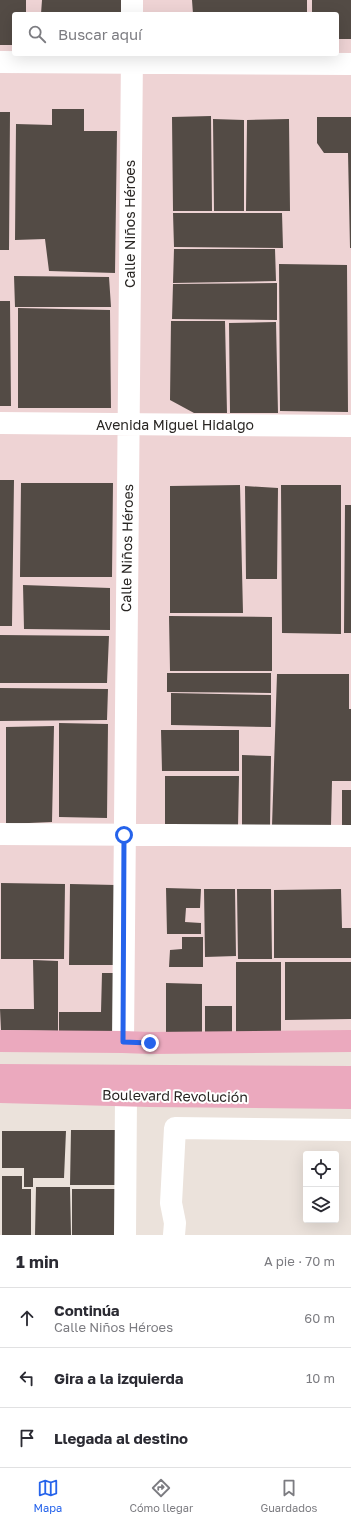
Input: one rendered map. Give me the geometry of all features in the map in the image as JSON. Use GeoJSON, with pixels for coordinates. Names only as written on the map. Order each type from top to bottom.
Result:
{"type":"FeatureCollection","features":[{"type":"Feature","properties":{"kind":"main road"},"geometry":{"type":"LineString","coordinates":[[0,1042],[150,1043],[351,1041]]}},
{"type":"Feature","properties":{"kind":"main road"},"geometry":{"type":"LineString","coordinates":[[0,1060],[351,1062]]}},
{"type":"Feature","properties":{"kind":"main road","name":"Boulevard Revolución"},"geometry":{"type":"LineString","coordinates":[[0,1075],[351,1077]]}},
{"type":"Feature","properties":{"kind":"main road","name":"Boulevard Revolución"},"geometry":{"type":"LineString","coordinates":[[0,1092],[126,1096],[351,1098]]}},
{"type":"Feature","properties":{"kind":"street"},"geometry":{"type":"LineString","coordinates":[[132,0],[132,12]]}},
{"type":"Feature","properties":{"kind":"street"},"geometry":{"type":"LineString","coordinates":[[0,62],[132,58],[351,64]]}},
{"type":"Feature","properties":{"kind":"street","name":"Calle Niños Héroes"},"geometry":{"type":"LineString","coordinates":[[123,1042],[132,58]]}},
{"type":"Feature","properties":{"kind":"street","name":"Avenida Miguel Hidalgo"},"geometry":{"type":"LineString","coordinates":[[0,423],[351,426]]}},
{"type":"Feature","properties":{"kind":"street"},"geometry":{"type":"LineString","coordinates":[[0,834],[351,836]]}},
{"type":"Feature","properties":{"kind":"street"},"geometry":{"type":"LineString","coordinates":[[125,1235],[126,1096]]}},
{"type":"Feature","properties":{"kind":"street"},"geometry":{"type":"LineString","coordinates":[[174,1235],[175,1223],[172,1203],[175,1128],[351,1130]]}},
{"type":"Feature","properties":{"kind":"shaded area"},"geometry":{"type":"Polygon","coordinates":[[[0,0],[351,0],[351,1051],[0,1050],[0,0]]]}},
{"type":"Feature","properties":{"kind":"building"},"geometry":{"type":"Polygon","coordinates":[[[0,0],[26,0],[26,12],[12,12],[12,45],[0,45],[0,0]]]}},
{"type":"Feature","properties":{"kind":"building"},"geometry":{"type":"Polygon","coordinates":[[[42,0],[126,0],[127,12],[41,12],[42,0]]]}},
{"type":"Feature","properties":{"kind":"building"},"geometry":{"type":"Polygon","coordinates":[[[192,0],[307,0],[307,12],[193,12],[192,0]]]}},
{"type":"Feature","properties":{"kind":"building"},"geometry":{"type":"Polygon","coordinates":[[[312,0],[351,0],[351,39],[339,39],[339,12],[312,12],[312,0]]]}},
{"type":"Feature","properties":{"kind":"building"},"geometry":{"type":"Polygon","coordinates":[[[52,109],[84,109],[84,131],[117,131],[115,273],[49,271],[45,239],[15,240],[16,124],[52,125],[52,109]]]}},
{"type":"Feature","properties":{"kind":"building"},"geometry":{"type":"Polygon","coordinates":[[[0,112],[10,112],[9,250],[0,250],[0,112]]]}},
{"type":"Feature","properties":{"kind":"building"},"geometry":{"type":"Polygon","coordinates":[[[211,116],[212,211],[173,211],[172,117],[211,116]]]}},
{"type":"Feature","properties":{"kind":"building"},"geometry":{"type":"Polygon","coordinates":[[[317,117],[351,117],[351,248],[348,153],[324,153],[317,143],[317,117]]]}},
{"type":"Feature","properties":{"kind":"building"},"geometry":{"type":"Polygon","coordinates":[[[213,119],[244,120],[244,211],[214,211],[213,119]]]}},
{"type":"Feature","properties":{"kind":"building"},"geometry":{"type":"Polygon","coordinates":[[[289,119],[290,211],[246,211],[247,120],[289,119]]]}},
{"type":"Feature","properties":{"kind":"building"},"geometry":{"type":"Polygon","coordinates":[[[173,213],[282,213],[283,248],[174,247],[173,213]]]}},
{"type":"Feature","properties":{"kind":"building"},"geometry":{"type":"Polygon","coordinates":[[[174,249],[275,249],[276,281],[173,283],[174,249]]]}},
{"type":"Feature","properties":{"kind":"building"},"geometry":{"type":"Polygon","coordinates":[[[279,264],[347,265],[348,412],[280,411],[279,264]]]}},
{"type":"Feature","properties":{"kind":"building"},"geometry":{"type":"Polygon","coordinates":[[[14,276],[109,277],[111,307],[15,307],[14,276]]]}},
{"type":"Feature","properties":{"kind":"building"},"geometry":{"type":"Polygon","coordinates":[[[277,283],[277,320],[172,319],[173,284],[277,283]]]}},
{"type":"Feature","properties":{"kind":"building"},"geometry":{"type":"Polygon","coordinates":[[[0,301],[10,301],[11,406],[0,406],[0,301]]]}},
{"type":"Feature","properties":{"kind":"building"},"geometry":{"type":"Polygon","coordinates":[[[18,308],[110,310],[111,408],[18,408],[18,308]]]}},
{"type":"Feature","properties":{"kind":"building"},"geometry":{"type":"Polygon","coordinates":[[[171,321],[225,321],[227,413],[194,413],[170,400],[171,321]]]}},
{"type":"Feature","properties":{"kind":"building"},"geometry":{"type":"Polygon","coordinates":[[[276,322],[278,413],[230,413],[229,323],[276,322]]]}},
{"type":"Feature","properties":{"kind":"building"},"geometry":{"type":"Polygon","coordinates":[[[0,480],[14,480],[12,626],[0,626],[0,480]]]}},
{"type":"Feature","properties":{"kind":"building"},"geometry":{"type":"Polygon","coordinates":[[[21,483],[113,483],[112,577],[20,577],[21,483]]]}},
{"type":"Feature","properties":{"kind":"building"},"geometry":{"type":"Polygon","coordinates":[[[240,485],[243,613],[170,613],[170,486],[240,485]]]}},
{"type":"Feature","properties":{"kind":"building"},"geometry":{"type":"Polygon","coordinates":[[[281,485],[341,485],[341,634],[282,633],[281,485]]]}},
{"type":"Feature","properties":{"kind":"building"},"geometry":{"type":"Polygon","coordinates":[[[245,486],[278,488],[277,579],[246,579],[245,486]]]}},
{"type":"Feature","properties":{"kind":"building"},"geometry":{"type":"Polygon","coordinates":[[[345,505],[351,505],[351,633],[344,633],[345,505]]]}},
{"type":"Feature","properties":{"kind":"building"},"geometry":{"type":"Polygon","coordinates":[[[23,585],[110,588],[110,630],[24,629],[23,585]]]}},
{"type":"Feature","properties":{"kind":"building"},"geometry":{"type":"Polygon","coordinates":[[[169,616],[272,617],[272,671],[170,671],[169,616]]]}},
{"type":"Feature","properties":{"kind":"building"},"geometry":{"type":"Polygon","coordinates":[[[0,635],[109,636],[107,683],[0,683],[0,635]]]}},
{"type":"Feature","properties":{"kind":"building"},"geometry":{"type":"Polygon","coordinates":[[[167,673],[271,673],[271,693],[167,692],[167,673]]]}},
{"type":"Feature","properties":{"kind":"building"},"geometry":{"type":"Polygon","coordinates":[[[277,674],[349,674],[349,709],[351,709],[351,781],[332,781],[331,825],[272,826],[277,674]]]}},
{"type":"Feature","properties":{"kind":"building"},"geometry":{"type":"Polygon","coordinates":[[[0,688],[108,689],[107,720],[0,721],[0,688]]]}},
{"type":"Feature","properties":{"kind":"building"},"geometry":{"type":"Polygon","coordinates":[[[171,693],[271,695],[271,727],[171,725],[171,693]]]}},
{"type":"Feature","properties":{"kind":"building"},"geometry":{"type":"Polygon","coordinates":[[[59,723],[108,724],[107,818],[59,817],[59,723]]]}},
{"type":"Feature","properties":{"kind":"building"},"geometry":{"type":"Polygon","coordinates":[[[54,726],[52,822],[6,824],[6,727],[54,726]]]}},
{"type":"Feature","properties":{"kind":"building"},"geometry":{"type":"Polygon","coordinates":[[[161,730],[239,730],[239,771],[162,771],[161,730]]]}},
{"type":"Feature","properties":{"kind":"building"},"geometry":{"type":"Polygon","coordinates":[[[242,755],[271,756],[270,828],[242,827],[242,755]]]}},
{"type":"Feature","properties":{"kind":"building"},"geometry":{"type":"Polygon","coordinates":[[[165,776],[239,776],[238,827],[165,825],[165,776]]]}},
{"type":"Feature","properties":{"kind":"building"},"geometry":{"type":"Polygon","coordinates":[[[342,790],[351,790],[351,834],[342,834],[342,790]]]}},
{"type":"Feature","properties":{"kind":"building"},"geometry":{"type":"Polygon","coordinates":[[[1,883],[65,884],[64,959],[1,959],[1,883]]]}},
{"type":"Feature","properties":{"kind":"building"},"geometry":{"type":"Polygon","coordinates":[[[70,884],[116,885],[116,965],[69,965],[70,884]]]}},
{"type":"Feature","properties":{"kind":"building"},"geometry":{"type":"Polygon","coordinates":[[[166,888],[201,889],[200,908],[186,908],[185,922],[201,923],[201,934],[167,934],[166,888]]]}},
{"type":"Feature","properties":{"kind":"building"},"geometry":{"type":"Polygon","coordinates":[[[204,889],[235,889],[236,956],[205,957],[204,889]]]}},
{"type":"Feature","properties":{"kind":"building"},"geometry":{"type":"Polygon","coordinates":[[[237,889],[271,889],[272,959],[238,959],[237,889]]]}},
{"type":"Feature","properties":{"kind":"building"},"geometry":{"type":"Polygon","coordinates":[[[341,889],[342,928],[351,928],[351,958],[274,958],[274,890],[341,889]]]}},
{"type":"Feature","properties":{"kind":"building"},"geometry":{"type":"Polygon","coordinates":[[[182,937],[203,937],[203,967],[169,967],[170,950],[182,949],[182,937]]]}},
{"type":"Feature","properties":{"kind":"building"},"geometry":{"type":"Polygon","coordinates":[[[33,960],[58,961],[58,1031],[1,1030],[0,1009],[34,1009],[33,960]]]}},
{"type":"Feature","properties":{"kind":"building"},"geometry":{"type":"Polygon","coordinates":[[[236,962],[281,962],[281,1035],[236,1035],[236,962]]]}},
{"type":"Feature","properties":{"kind":"building"},"geometry":{"type":"Polygon","coordinates":[[[285,962],[351,962],[351,1019],[285,1020],[285,962]]]}},
{"type":"Feature","properties":{"kind":"building"},"geometry":{"type":"Polygon","coordinates":[[[102,973],[119,973],[119,1031],[59,1031],[59,1012],[101,1012],[102,973]]]}},
{"type":"Feature","properties":{"kind":"building"},"geometry":{"type":"Polygon","coordinates":[[[166,983],[202,984],[202,1034],[166,1033],[166,983]]]}},
{"type":"Feature","properties":{"kind":"building"},"geometry":{"type":"Polygon","coordinates":[[[205,1006],[232,1006],[232,1035],[205,1034],[205,1006]]]}},
{"type":"Feature","properties":{"kind":"building"},"geometry":{"type":"Polygon","coordinates":[[[71,1130],[118,1130],[118,1185],[70,1185],[71,1130]]]}},
{"type":"Feature","properties":{"kind":"building"},"geometry":{"type":"Polygon","coordinates":[[[2,1131],[66,1131],[64,1178],[33,1178],[33,1187],[24,1187],[24,1168],[2,1168],[2,1131]]]}},
{"type":"Feature","properties":{"kind":"building"},"geometry":{"type":"Polygon","coordinates":[[[2,1176],[22,1176],[22,1189],[31,1189],[31,1235],[2,1235],[2,1176]]]}},
{"type":"Feature","properties":{"kind":"building"},"geometry":{"type":"Polygon","coordinates":[[[36,1187],[70,1187],[71,1235],[35,1235],[36,1187]]]}},
{"type":"Feature","properties":{"kind":"building"},"geometry":{"type":"Polygon","coordinates":[[[72,1189],[118,1189],[118,1235],[72,1235],[72,1189]]]}},
{"type":"Feature","properties":{"kind":"route"},"geometry":{"type":"LineString","coordinates":[[124,835],[123,1042],[150,1043]]}}]}
